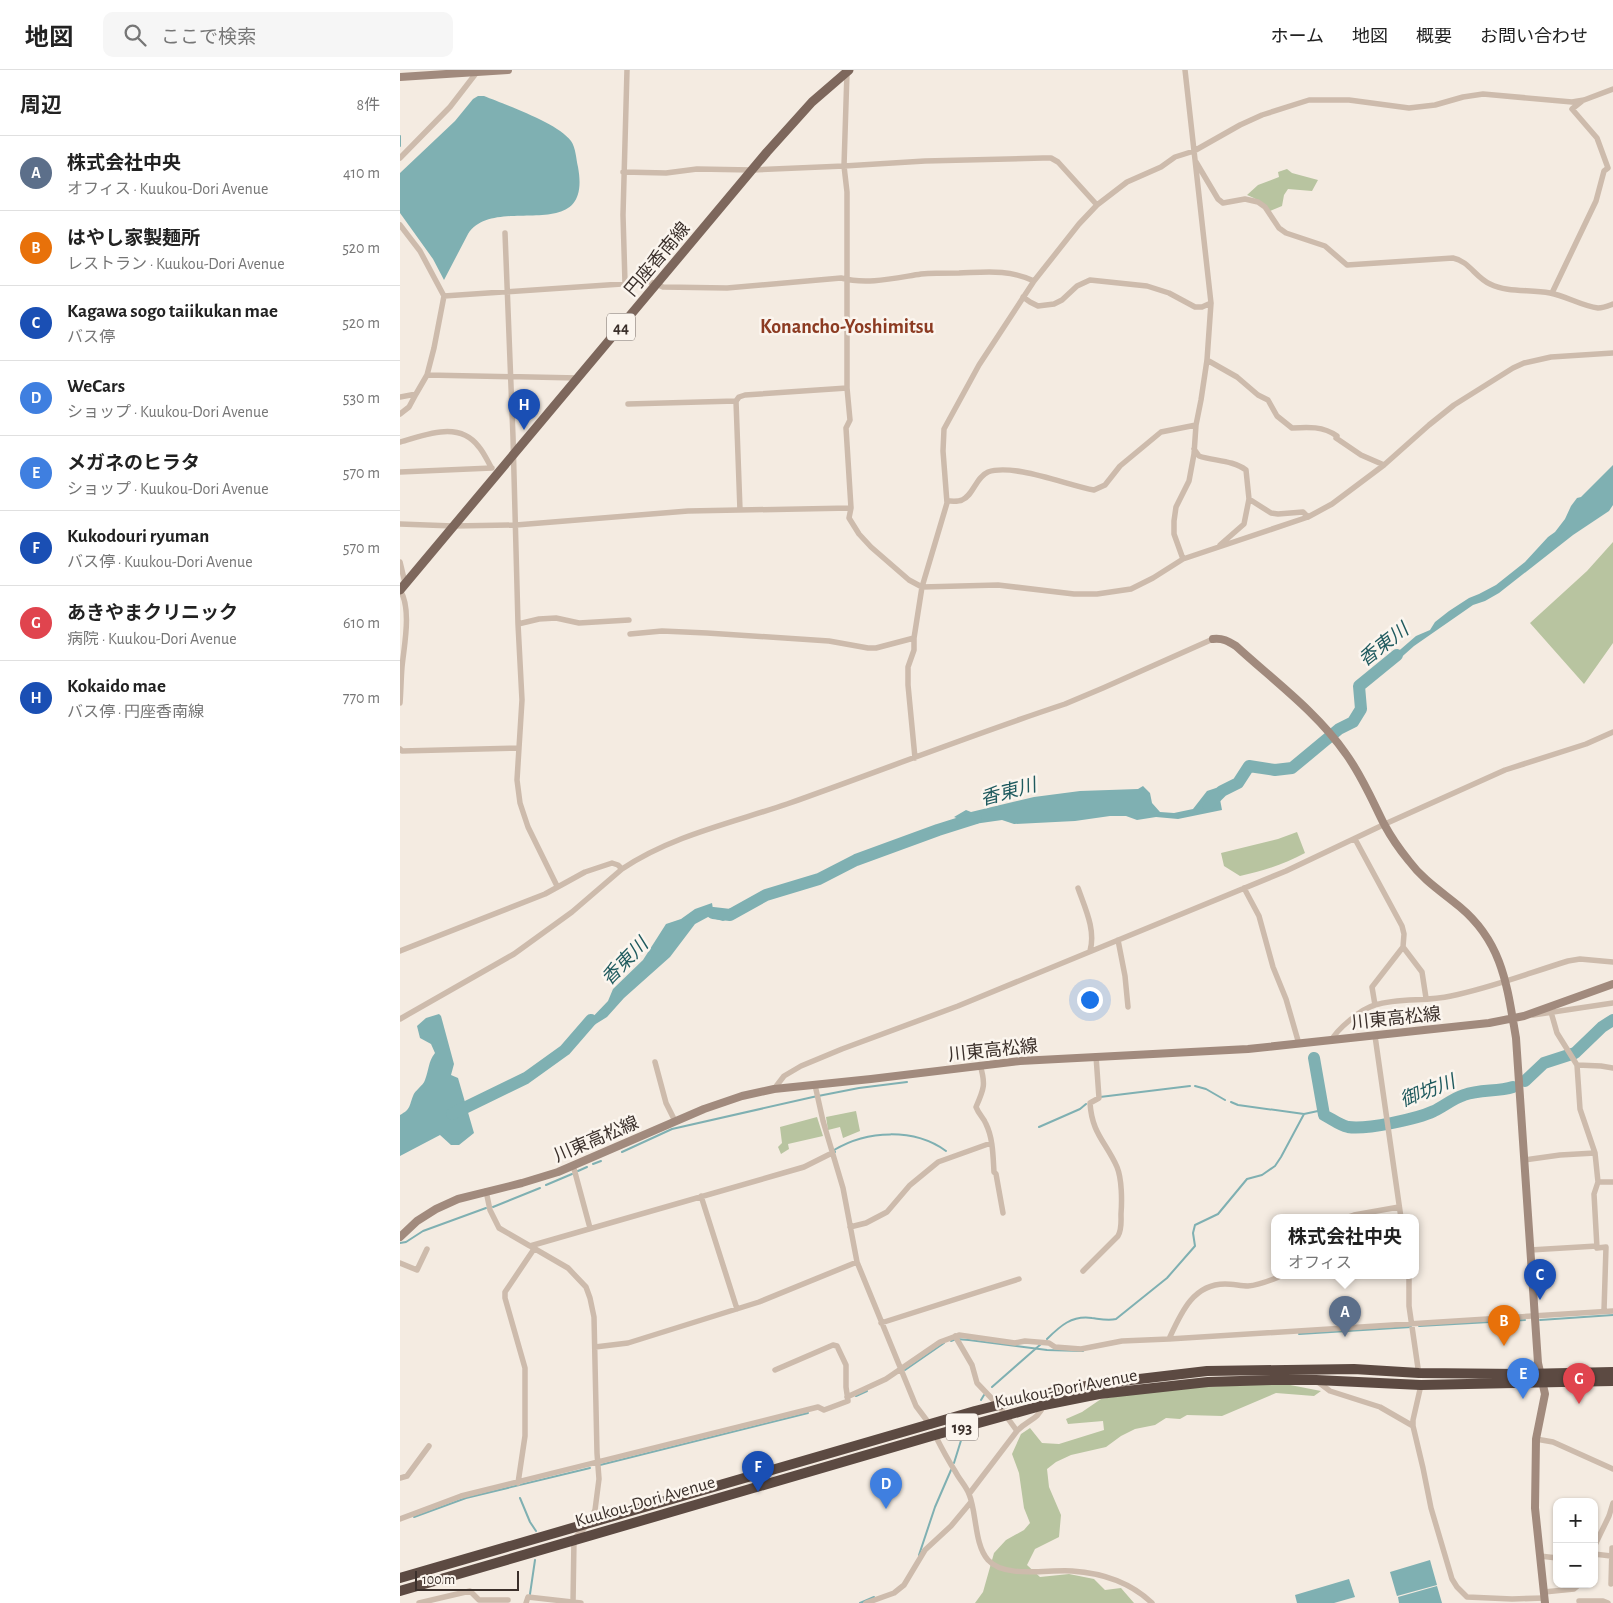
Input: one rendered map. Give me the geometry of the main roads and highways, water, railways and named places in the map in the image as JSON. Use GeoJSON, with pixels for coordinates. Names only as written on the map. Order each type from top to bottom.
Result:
{"type":"FeatureCollection","features":[{"type":"Feature","properties":{"kind":"highway","name":"Kuukou-Dori Avenue"},"geometry":{"type":"LineString","coordinates":[[400,1578],[998,1405],[1097,1384],[1207,1371],[1354,1369],[1613,1382]]}},
{"type":"Feature","properties":{"kind":"highway","name":"Kuukou-Dori Avenue"},"geometry":{"type":"LineString","coordinates":[[400,1591],[935,1435],[1044,1405],[1099,1394],[1172,1385],[1218,1382],[1316,1380],[1421,1385],[1541,1379],[1613,1372]]}},
{"type":"Feature","properties":{"kind":"main road"},"geometry":{"type":"LineString","coordinates":[[400,76],[508,70]]}},
{"type":"Feature","properties":{"kind":"main road","name":"円座香南線"},"geometry":{"type":"LineString","coordinates":[[402,588],[752,170],[812,102],[848,70]]}},
{"type":"Feature","properties":{"kind":"main road"},"geometry":{"type":"LineString","coordinates":[[1213,639],[1228,640],[1309,712],[1339,744],[1348,756],[1385,824],[1410,863],[1427,882],[1460,907],[1483,931],[1500,961],[1506,981],[1516,1038],[1538,1362],[1544,1394],[1536,1439],[1535,1508],[1544,1598]]}},
{"type":"Feature","properties":{"kind":"main road","name":"川東高松線"},"geometry":{"type":"LineString","coordinates":[[400,1237],[417,1221],[436,1209],[458,1199],[558,1172],[704,1109],[742,1096],[774,1088],[815,1086],[1020,1061],[1248,1050],[1489,1023],[1524,1016],[1613,984]]}},
{"type":"Feature","properties":{"kind":"water"},"geometry":{"type":"Polygon","coordinates":[[[478,96],[484,96],[531,115],[564,134],[571,141],[575,150],[579,191],[571,206],[557,213],[499,217],[481,222],[468,234],[444,280],[433,259],[400,213],[400,173],[455,121],[473,99],[478,96]]]}},
{"type":"Feature","properties":{"kind":"water"},"geometry":{"type":"Polygon","coordinates":[[[1613,465],[1613,505],[1609,511],[1573,535],[1499,593],[1473,605],[1414,646],[1396,662],[1387,667],[1379,664],[1394,655],[1416,636],[1430,630],[1435,622],[1449,611],[1469,598],[1496,585],[1525,562],[1555,532],[1577,498],[1581,497],[1613,465]]]}},
{"type":"Feature","properties":{"kind":"water"},"geometry":{"type":"Polygon","coordinates":[[[1143,786],[1150,793],[1152,803],[1160,812],[1174,813],[1193,809],[1207,791],[1219,787],[1222,810],[1178,819],[1156,817],[1137,820],[1126,816],[1110,816],[1075,821],[1014,824],[1002,820],[967,825],[959,822],[959,819],[954,817],[966,810],[971,812],[1034,797],[1080,791],[1138,789],[1143,786]]]}},
{"type":"Feature","properties":{"kind":"water"},"geometry":{"type":"Polygon","coordinates":[[[712,903],[716,913],[729,913],[731,918],[723,921],[708,917],[695,924],[670,957],[624,998],[607,1017],[578,1035],[608,1001],[613,989],[643,960],[666,924],[681,919],[695,909],[712,903]]]}},
{"type":"Feature","properties":{"kind":"water"},"geometry":{"type":"Polygon","coordinates":[[[439,1014],[454,1064],[451,1075],[458,1078],[474,1133],[459,1145],[451,1145],[440,1135],[400,1156],[400,1115],[408,1109],[414,1094],[424,1082],[435,1053],[431,1044],[420,1038],[417,1026],[426,1018],[439,1014]]]}},
{"type":"Feature","properties":{"kind":"water"},"geometry":{"type":"Polygon","coordinates":[[[1430,1560],[1437,1585],[1397,1596],[1390,1572],[1430,1560]]]}},
{"type":"Feature","properties":{"kind":"water"},"geometry":{"type":"Polygon","coordinates":[[[1349,1579],[1355,1597],[1334,1603],[1297,1603],[1295,1595],[1349,1579]]]}},
{"type":"Feature","properties":{"kind":"water"},"geometry":{"type":"Polygon","coordinates":[[[1437,1586],[1442,1603],[1399,1603],[1398,1597],[1437,1586]]]}},
{"type":"Feature","properties":{"kind":"waterway"},"geometry":{"type":"LineString","coordinates":[[400,136],[400,146]]}},
{"type":"Feature","properties":{"kind":"waterway","name":"香東川"},"geometry":{"type":"LineString","coordinates":[[1208,805],[1222,791],[1238,783],[1249,766],[1275,770],[1292,768],[1339,729],[1353,722],[1361,709],[1359,686],[1397,655]]}},
{"type":"Feature","properties":{"kind":"waterway","name":"香東川"},"geometry":{"type":"LineString","coordinates":[[713,913],[730,915],[766,895],[819,879],[856,860],[976,818]]}},
{"type":"Feature","properties":{"kind":"waterway","name":"香東川"},"geometry":{"type":"LineString","coordinates":[[452,1114],[526,1078],[565,1050],[591,1020]]}},
{"type":"Feature","properties":{"kind":"waterway","name":"御坊川"},"geometry":{"type":"LineString","coordinates":[[1525,1081],[1544,1063],[1575,1053],[1602,1027],[1613,1020]]}},
{"type":"Feature","properties":{"kind":"waterway","name":"御坊川"},"geometry":{"type":"LineString","coordinates":[[1314,1058],[1324,1115],[1348,1127],[1367,1127],[1404,1120],[1434,1111],[1456,1098],[1470,1093],[1513,1087]]}},
{"type":"Feature","properties":{"kind":"waterway"},"geometry":{"type":"LineString","coordinates":[[622,1152],[672,1129],[813,1097],[859,1088],[907,1082]]}},
{"type":"Feature","properties":{"kind":"waterway"},"geometry":{"type":"LineString","coordinates":[[1100,1097],[1190,1086]]}},
{"type":"Feature","properties":{"kind":"waterway"},"geometry":{"type":"LineString","coordinates":[[1195,1086],[1206,1089],[1225,1100]]}},
{"type":"Feature","properties":{"kind":"waterway"},"geometry":{"type":"LineString","coordinates":[[1231,1102],[1238,1105],[1304,1114]]}},
{"type":"Feature","properties":{"kind":"waterway"},"geometry":{"type":"LineString","coordinates":[[1039,1127],[1080,1109],[1086,1104]]}},
{"type":"Feature","properties":{"kind":"waterway"},"geometry":{"type":"LineString","coordinates":[[1047,1339],[1067,1322],[1078,1318],[1116,1319],[1167,1278],[1195,1246],[1193,1233],[1195,1225],[1218,1214],[1247,1179],[1262,1175],[1275,1166],[1304,1114],[1323,1111]]}},
{"type":"Feature","properties":{"kind":"waterway"},"geometry":{"type":"LineString","coordinates":[[835,1152],[834,1150],[861,1138],[890,1134],[920,1138],[946,1151]]}},
{"type":"Feature","properties":{"kind":"waterway"},"geometry":{"type":"LineString","coordinates":[[593,1164],[601,1161]]}},
{"type":"Feature","properties":{"kind":"waterway"},"geometry":{"type":"LineString","coordinates":[[578,1171],[587,1167]]}},
{"type":"Feature","properties":{"kind":"waterway"},"geometry":{"type":"LineString","coordinates":[[546,1185],[572,1174]]}},
{"type":"Feature","properties":{"kind":"waterway"},"geometry":{"type":"LineString","coordinates":[[493,1207],[540,1188]]}},
{"type":"Feature","properties":{"kind":"waterway"},"geometry":{"type":"LineString","coordinates":[[400,1243],[406,1242],[423,1231],[486,1208]]}},
{"type":"Feature","properties":{"kind":"waterway"},"geometry":{"type":"LineString","coordinates":[[1540,1320],[1613,1315]]}},
{"type":"Feature","properties":{"kind":"waterway"},"geometry":{"type":"LineString","coordinates":[[1419,1326],[1525,1320]]}},
{"type":"Feature","properties":{"kind":"waterway"},"geometry":{"type":"LineString","coordinates":[[1299,1334],[1411,1327]]}},
{"type":"Feature","properties":{"kind":"waterway"},"geometry":{"type":"LineString","coordinates":[[951,1341],[956,1339],[1047,1350],[1083,1351]]}},
{"type":"Feature","properties":{"kind":"waterway"},"geometry":{"type":"LineString","coordinates":[[905,1370],[944,1343]]}},
{"type":"Feature","properties":{"kind":"waterway"},"geometry":{"type":"LineString","coordinates":[[992,1387],[1041,1344]]}},
{"type":"Feature","properties":{"kind":"waterway"},"geometry":{"type":"LineString","coordinates":[[856,1396],[867,1391]]}},
{"type":"Feature","properties":{"kind":"waterway"},"geometry":{"type":"LineString","coordinates":[[981,1400],[984,1395]]}},
{"type":"Feature","properties":{"kind":"waterway"},"geometry":{"type":"LineString","coordinates":[[600,1465],[808,1413]]}},
{"type":"Feature","properties":{"kind":"waterway"},"geometry":{"type":"LineString","coordinates":[[954,1463],[963,1434]]}},
{"type":"Feature","properties":{"kind":"waterway"},"geometry":{"type":"LineString","coordinates":[[414,1517],[466,1498],[590,1468]]}},
{"type":"Feature","properties":{"kind":"waterway"},"geometry":{"type":"LineString","coordinates":[[919,1555],[935,1507],[951,1470]]}},
{"type":"Feature","properties":{"kind":"waterway"},"geometry":{"type":"LineString","coordinates":[[520,1498],[536,1531]]}},
{"type":"Feature","properties":{"kind":"waterway"},"geometry":{"type":"LineString","coordinates":[[530,1594],[535,1560]]}},
{"type":"Feature","properties":{"kind":"waterway"},"geometry":{"type":"LineString","coordinates":[[860,1603],[874,1597]]}},
{"type":"Feature","properties":{"kind":"place","name":"Kokaido mae"},"geometry":{"type":"Point","coordinates":[524,430]}},
{"type":"Feature","properties":{"kind":"place","name":"Kagawa sogo taiikukan mae"},"geometry":{"type":"Point","coordinates":[1540,1300]}},
{"type":"Feature","properties":{"kind":"place","name":"株式会社中央"},"geometry":{"type":"Point","coordinates":[1345,1337]}},
{"type":"Feature","properties":{"kind":"place","name":"はやし家製麺所"},"geometry":{"type":"Point","coordinates":[1504,1346]}},
{"type":"Feature","properties":{"kind":"place","name":"メガネのヒラタ"},"geometry":{"type":"Point","coordinates":[1523,1399]}},
{"type":"Feature","properties":{"kind":"place","name":"あきやまクリニック"},"geometry":{"type":"Point","coordinates":[1579,1404]}},
{"type":"Feature","properties":{"kind":"place","name":"Kukodouri ryuman"},"geometry":{"type":"Point","coordinates":[758,1492]}},
{"type":"Feature","properties":{"kind":"place","name":"WeCars"},"geometry":{"type":"Point","coordinates":[886,1509]}},
{"type":"Feature","properties":{"kind":"district","name":"Konancho-Yoshimitsu"},"geometry":{"type":"Point","coordinates":[847,326]}}]}
